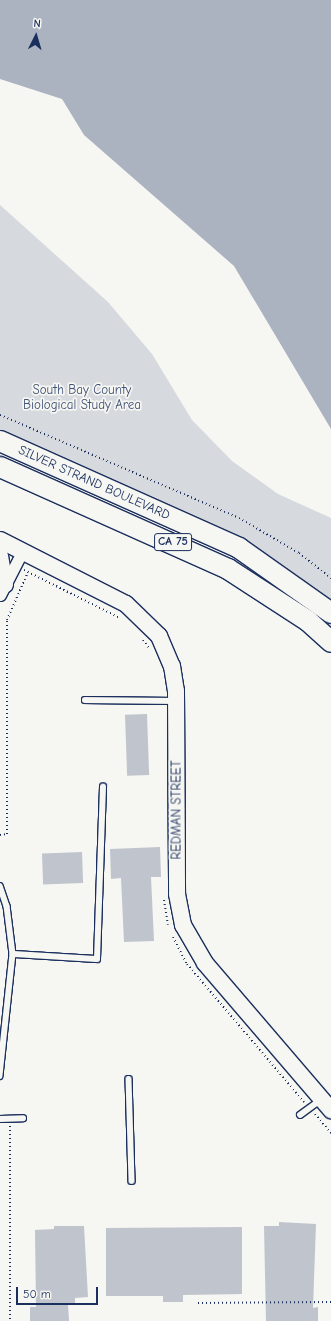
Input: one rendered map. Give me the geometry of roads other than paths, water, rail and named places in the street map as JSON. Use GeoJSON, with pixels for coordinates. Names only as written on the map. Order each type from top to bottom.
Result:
{"type":"FeatureCollection","features":[{"type":"Feature","properties":{"kind":"highway","name":"SILVER STRAND BOULEVARD"},"geometry":{"type":"LineString","coordinates":[[0,441],[239,548],[331,613]]}},
{"type":"Feature","properties":{"kind":"highway","name":"SILVER STRAND BOULEVARD"},"geometry":{"type":"LineString","coordinates":[[0,466],[228,569],[308,621],[331,642]]}},
{"type":"Feature","properties":{"kind":"street","name":"REDMAN STREET"},"geometry":{"type":"LineString","coordinates":[[0,540],[140,615],[166,649],[174,673],[176,701],[178,894],[183,925],[205,963],[324,1110]]}},
{"type":"Feature","properties":{"kind":"street"},"geometry":{"type":"LineString","coordinates":[[3,590],[22,552]]}},
{"type":"Feature","properties":{"kind":"street"},"geometry":{"type":"LineString","coordinates":[[0,556],[3,590]]}},
{"type":"Feature","properties":{"kind":"lane"},"geometry":{"type":"LineString","coordinates":[[85,700],[176,701]]}},
{"type":"Feature","properties":{"kind":"lane"},"geometry":{"type":"LineString","coordinates":[[13,954],[97,959],[103,787]]}},
{"type":"Feature","properties":{"kind":"lane"},"geometry":{"type":"LineString","coordinates":[[0,886],[7,906],[13,954],[0,1076]]}},
{"type":"Feature","properties":{"kind":"lane"},"geometry":{"type":"LineString","coordinates":[[129,1079],[132,1181]]}},
{"type":"Feature","properties":{"kind":"lane"},"geometry":{"type":"LineString","coordinates":[[300,1114],[324,1110]]}},
{"type":"Feature","properties":{"kind":"lane"},"geometry":{"type":"LineString","coordinates":[[0,1119],[23,1118]]}},
{"type":"Feature","properties":{"kind":"park label","name":"South Bay County Biological Study Area"},"geometry":{"type":"Point","coordinates":[82,398]}}]}
